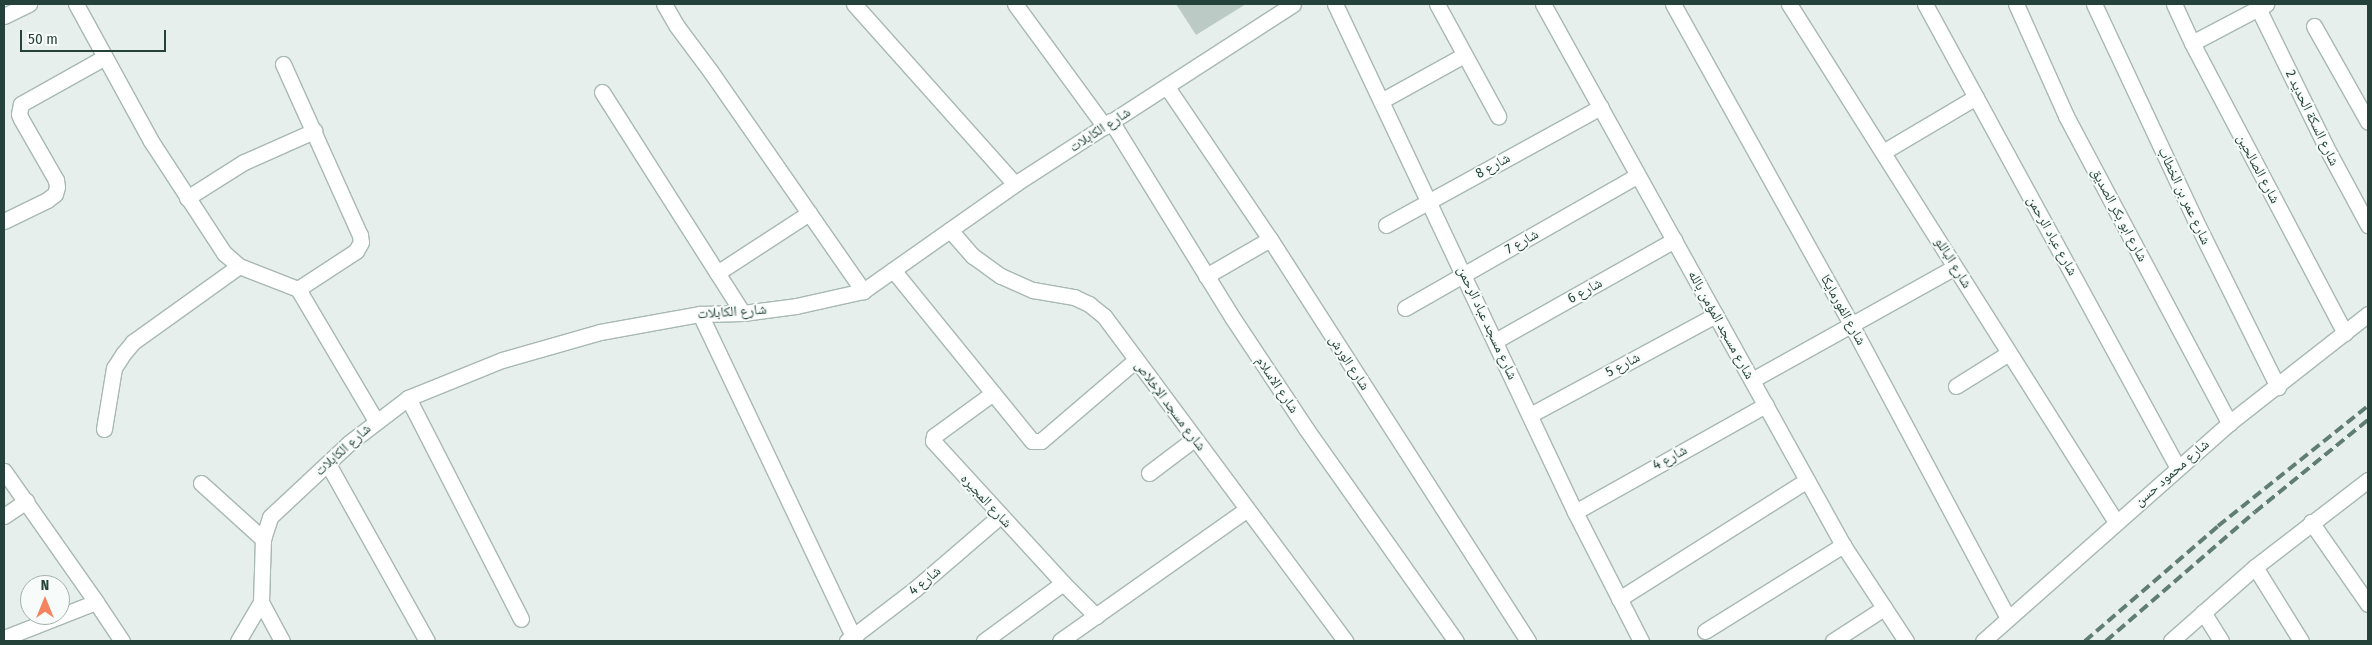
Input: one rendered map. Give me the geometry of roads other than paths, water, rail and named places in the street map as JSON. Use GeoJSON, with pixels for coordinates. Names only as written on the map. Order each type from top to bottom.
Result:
{"type":"FeatureCollection","features":[{"type":"Feature","properties":{"kind":"street"},"geometry":{"type":"LineString","coordinates":[[4,16],[29,4]]}},
{"type":"Feature","properties":{"kind":"street"},"geometry":{"type":"LineString","coordinates":[[76,4],[150,141],[224,253],[239,266],[298,289],[376,421]]}},
{"type":"Feature","properties":{"kind":"street"},"geometry":{"type":"LineString","coordinates":[[664,4],[676,25],[863,291]]}},
{"type":"Feature","properties":{"kind":"street"},"geometry":{"type":"LineString","coordinates":[[854,4],[1016,184]]}},
{"type":"Feature","properties":{"kind":"street","name":"شارع الاسلام"},"geometry":{"type":"LineString","coordinates":[[1015,4],[1108,124],[1307,430],[1456,641]]}},
{"type":"Feature","properties":{"kind":"street","name":"شارع الكابلات"},"geometry":{"type":"LineString","coordinates":[[238,641],[261,602],[263,539],[270,517],[376,421],[408,398],[502,360],[551,345],[650,322],[700,314],[742,313],[796,306],[863,291],[1016,184],[1294,4]]}},
{"type":"Feature","properties":{"kind":"street","name":"شارع مسجد عباد الرحمن"},"geometry":{"type":"LineString","coordinates":[[1335,4],[1575,512],[1641,641]]}},
{"type":"Feature","properties":{"kind":"street"},"geometry":{"type":"LineString","coordinates":[[1437,4],[1498,116]]}},
{"type":"Feature","properties":{"kind":"street","name":"شارع مسجد المؤمن بالله"},"geometry":{"type":"LineString","coordinates":[[1543,4],[1843,545],[1906,641]]}},
{"type":"Feature","properties":{"kind":"street","name":"شارع الفورمايكا"},"geometry":{"type":"LineString","coordinates":[[1673,4],[1852,326],[2008,618]]}},
{"type":"Feature","properties":{"kind":"street","name":"شارع الباللو"},"geometry":{"type":"LineString","coordinates":[[1789,4],[2116,522]]}},
{"type":"Feature","properties":{"kind":"street","name":"شارع عباد الرحمن"},"geometry":{"type":"LineString","coordinates":[[1925,4],[2178,468]]}},
{"type":"Feature","properties":{"kind":"street","name":"شارع ابو بكر الصديق"},"geometry":{"type":"LineString","coordinates":[[2016,4],[2066,116],[2229,423]]}},
{"type":"Feature","properties":{"kind":"street","name":"شارع عمر بن الخطاب"},"geometry":{"type":"LineString","coordinates":[[2094,4],[2198,226],[2278,386]]}},
{"type":"Feature","properties":{"kind":"street","name":"شارع الصالحين"},"geometry":{"type":"LineString","coordinates":[[2174,4],[2192,43],[2345,333]]}},
{"type":"Feature","properties":{"kind":"street"},"geometry":{"type":"LineString","coordinates":[[2192,43],[2262,6]]}},
{"type":"Feature","properties":{"kind":"street","name":"شارع السكة الحديد 2"},"geometry":{"type":"LineString","coordinates":[[2262,6],[2326,147],[2368,225]]}},
{"type":"Feature","properties":{"kind":"street"},"geometry":{"type":"LineString","coordinates":[[2314,26],[2368,122]]}},
{"type":"Feature","properties":{"kind":"street"},"geometry":{"type":"LineString","coordinates":[[1381,101],[1464,55]]}},
{"type":"Feature","properties":{"kind":"street"},"geometry":{"type":"LineString","coordinates":[[4,221],[47,200],[55,194],[57,187],[56,180],[20,119],[19,109],[21,104],[105,57]]}},
{"type":"Feature","properties":{"kind":"street"},"geometry":{"type":"LineString","coordinates":[[283,64],[360,235],[361,242],[356,251],[298,289]]}},
{"type":"Feature","properties":{"kind":"street","name":"شارع الورش"},"geometry":{"type":"LineString","coordinates":[[1167,87],[1270,239],[1522,639]]}},
{"type":"Feature","properties":{"kind":"street"},"geometry":{"type":"LineString","coordinates":[[602,92],[742,313]]}},
{"type":"Feature","properties":{"kind":"street"},"geometry":{"type":"LineString","coordinates":[[1883,152],[1976,97]]}},
{"type":"Feature","properties":{"kind":"street","name":"شارع 8"},"geometry":{"type":"LineString","coordinates":[[1386,225],[1601,107]]}},
{"type":"Feature","properties":{"kind":"street"},"geometry":{"type":"LineString","coordinates":[[187,198],[244,162],[314,132]]}},
{"type":"Feature","properties":{"kind":"street","name":"شارع 7"},"geometry":{"type":"LineString","coordinates":[[1405,308],[1638,175]]}},
{"type":"Feature","properties":{"kind":"street"},"geometry":{"type":"LineString","coordinates":[[717,273],[809,213]]}},
{"type":"Feature","properties":{"kind":"street","name":"شارع مسجد الإخلاص"},"geometry":{"type":"LineString","coordinates":[[950,230],[973,256],[1001,276],[1033,290],[1074,297],[1089,304],[1104,316],[1345,641]]}},
{"type":"Feature","properties":{"kind":"street"},"geometry":{"type":"LineString","coordinates":[[1206,276],[1270,239]]}},
{"type":"Feature","properties":{"kind":"street","name":"شارع 6"},"geometry":{"type":"LineString","coordinates":[[1495,341],[1674,240]]}},
{"type":"Feature","properties":{"kind":"street"},"geometry":{"type":"LineString","coordinates":[[104,429],[114,368],[123,354],[133,342],[239,266]]}},
{"type":"Feature","properties":{"kind":"street"},"geometry":{"type":"LineString","coordinates":[[1752,380],[1955,267]]}},
{"type":"Feature","properties":{"kind":"street"},"geometry":{"type":"LineString","coordinates":[[893,270],[1032,440],[1041,441],[1136,360]]}},
{"type":"Feature","properties":{"kind":"street"},"geometry":{"type":"LineString","coordinates":[[700,314],[852,640]]}},
{"type":"Feature","properties":{"kind":"street","name":"شارع محمود حسن"},"geometry":{"type":"LineString","coordinates":[[1982,641],[2229,423],[2368,314]]}},
{"type":"Feature","properties":{"kind":"street","name":"شارع 5"},"geometry":{"type":"LineString","coordinates":[[1530,415],[1716,315]]}},
{"type":"Feature","properties":{"kind":"street"},"geometry":{"type":"LineString","coordinates":[[1956,386],[2009,353]]}},
{"type":"Feature","properties":{"kind":"street","name":"شارع المجيره"},"geometry":{"type":"LineString","coordinates":[[993,393],[932,438],[934,444],[1062,583],[1096,616]]}},
{"type":"Feature","properties":{"kind":"street"},"geometry":{"type":"LineString","coordinates":[[408,398],[521,619]]}},
{"type":"Feature","properties":{"kind":"street","name":"شارع 4"},"geometry":{"type":"LineString","coordinates":[[1575,512],[1766,405]]}},
{"type":"Feature","properties":{"kind":"street"},"geometry":{"type":"LineString","coordinates":[[1148,473],[1194,438]]}},
{"type":"Feature","properties":{"kind":"street"},"geometry":{"type":"LineString","coordinates":[[328,464],[426,641]]}},
{"type":"Feature","properties":{"kind":"street"},"geometry":{"type":"LineString","coordinates":[[4,471],[122,641]]}},
{"type":"Feature","properties":{"kind":"street"},"geometry":{"type":"LineString","coordinates":[[1620,599],[1807,480]]}},
{"type":"Feature","properties":{"kind":"street"},"geometry":{"type":"LineString","coordinates":[[2171,641],[2255,567],[2368,480]]}},
{"type":"Feature","properties":{"kind":"street"},"geometry":{"type":"LineString","coordinates":[[201,483],[263,539]]}},
{"type":"Feature","properties":{"kind":"street"},"geometry":{"type":"LineString","coordinates":[[4,516],[26,501]]}},
{"type":"Feature","properties":{"kind":"street"},"geometry":{"type":"LineString","coordinates":[[1060,641],[1247,509]]}},
{"type":"Feature","properties":{"kind":"street","name":"شارع 4"},"geometry":{"type":"LineString","coordinates":[[852,640],[915,590],[1000,516]]}},
{"type":"Feature","properties":{"kind":"street"},"geometry":{"type":"LineString","coordinates":[[2311,522],[2368,604]]}},
{"type":"Feature","properties":{"kind":"street"},"geometry":{"type":"LineString","coordinates":[[1705,631],[1843,545]]}},
{"type":"Feature","properties":{"kind":"street"},"geometry":{"type":"LineString","coordinates":[[2255,567],[2301,641]]}},
{"type":"Feature","properties":{"kind":"street"},"geometry":{"type":"LineString","coordinates":[[984,641],[1062,583]]}},
{"type":"Feature","properties":{"kind":"street"},"geometry":{"type":"LineString","coordinates":[[4,638],[96,602]]}},
{"type":"Feature","properties":{"kind":"street"},"geometry":{"type":"LineString","coordinates":[[261,602],[282,641]]}},
{"type":"Feature","properties":{"kind":"street"},"geometry":{"type":"LineString","coordinates":[[1832,641],[1884,608]]}},
{"type":"Feature","properties":{"kind":"street"},"geometry":{"type":"LineString","coordinates":[[2203,612],[2221,641]]}},
{"type":"Feature","properties":{"kind":"railway"},"geometry":{"type":"LineString","coordinates":[[2085,641],[2218,526],[2368,406]]}},
{"type":"Feature","properties":{"kind":"railway"},"geometry":{"type":"LineString","coordinates":[[2106,641],[2255,512],[2368,420]]}}]}
